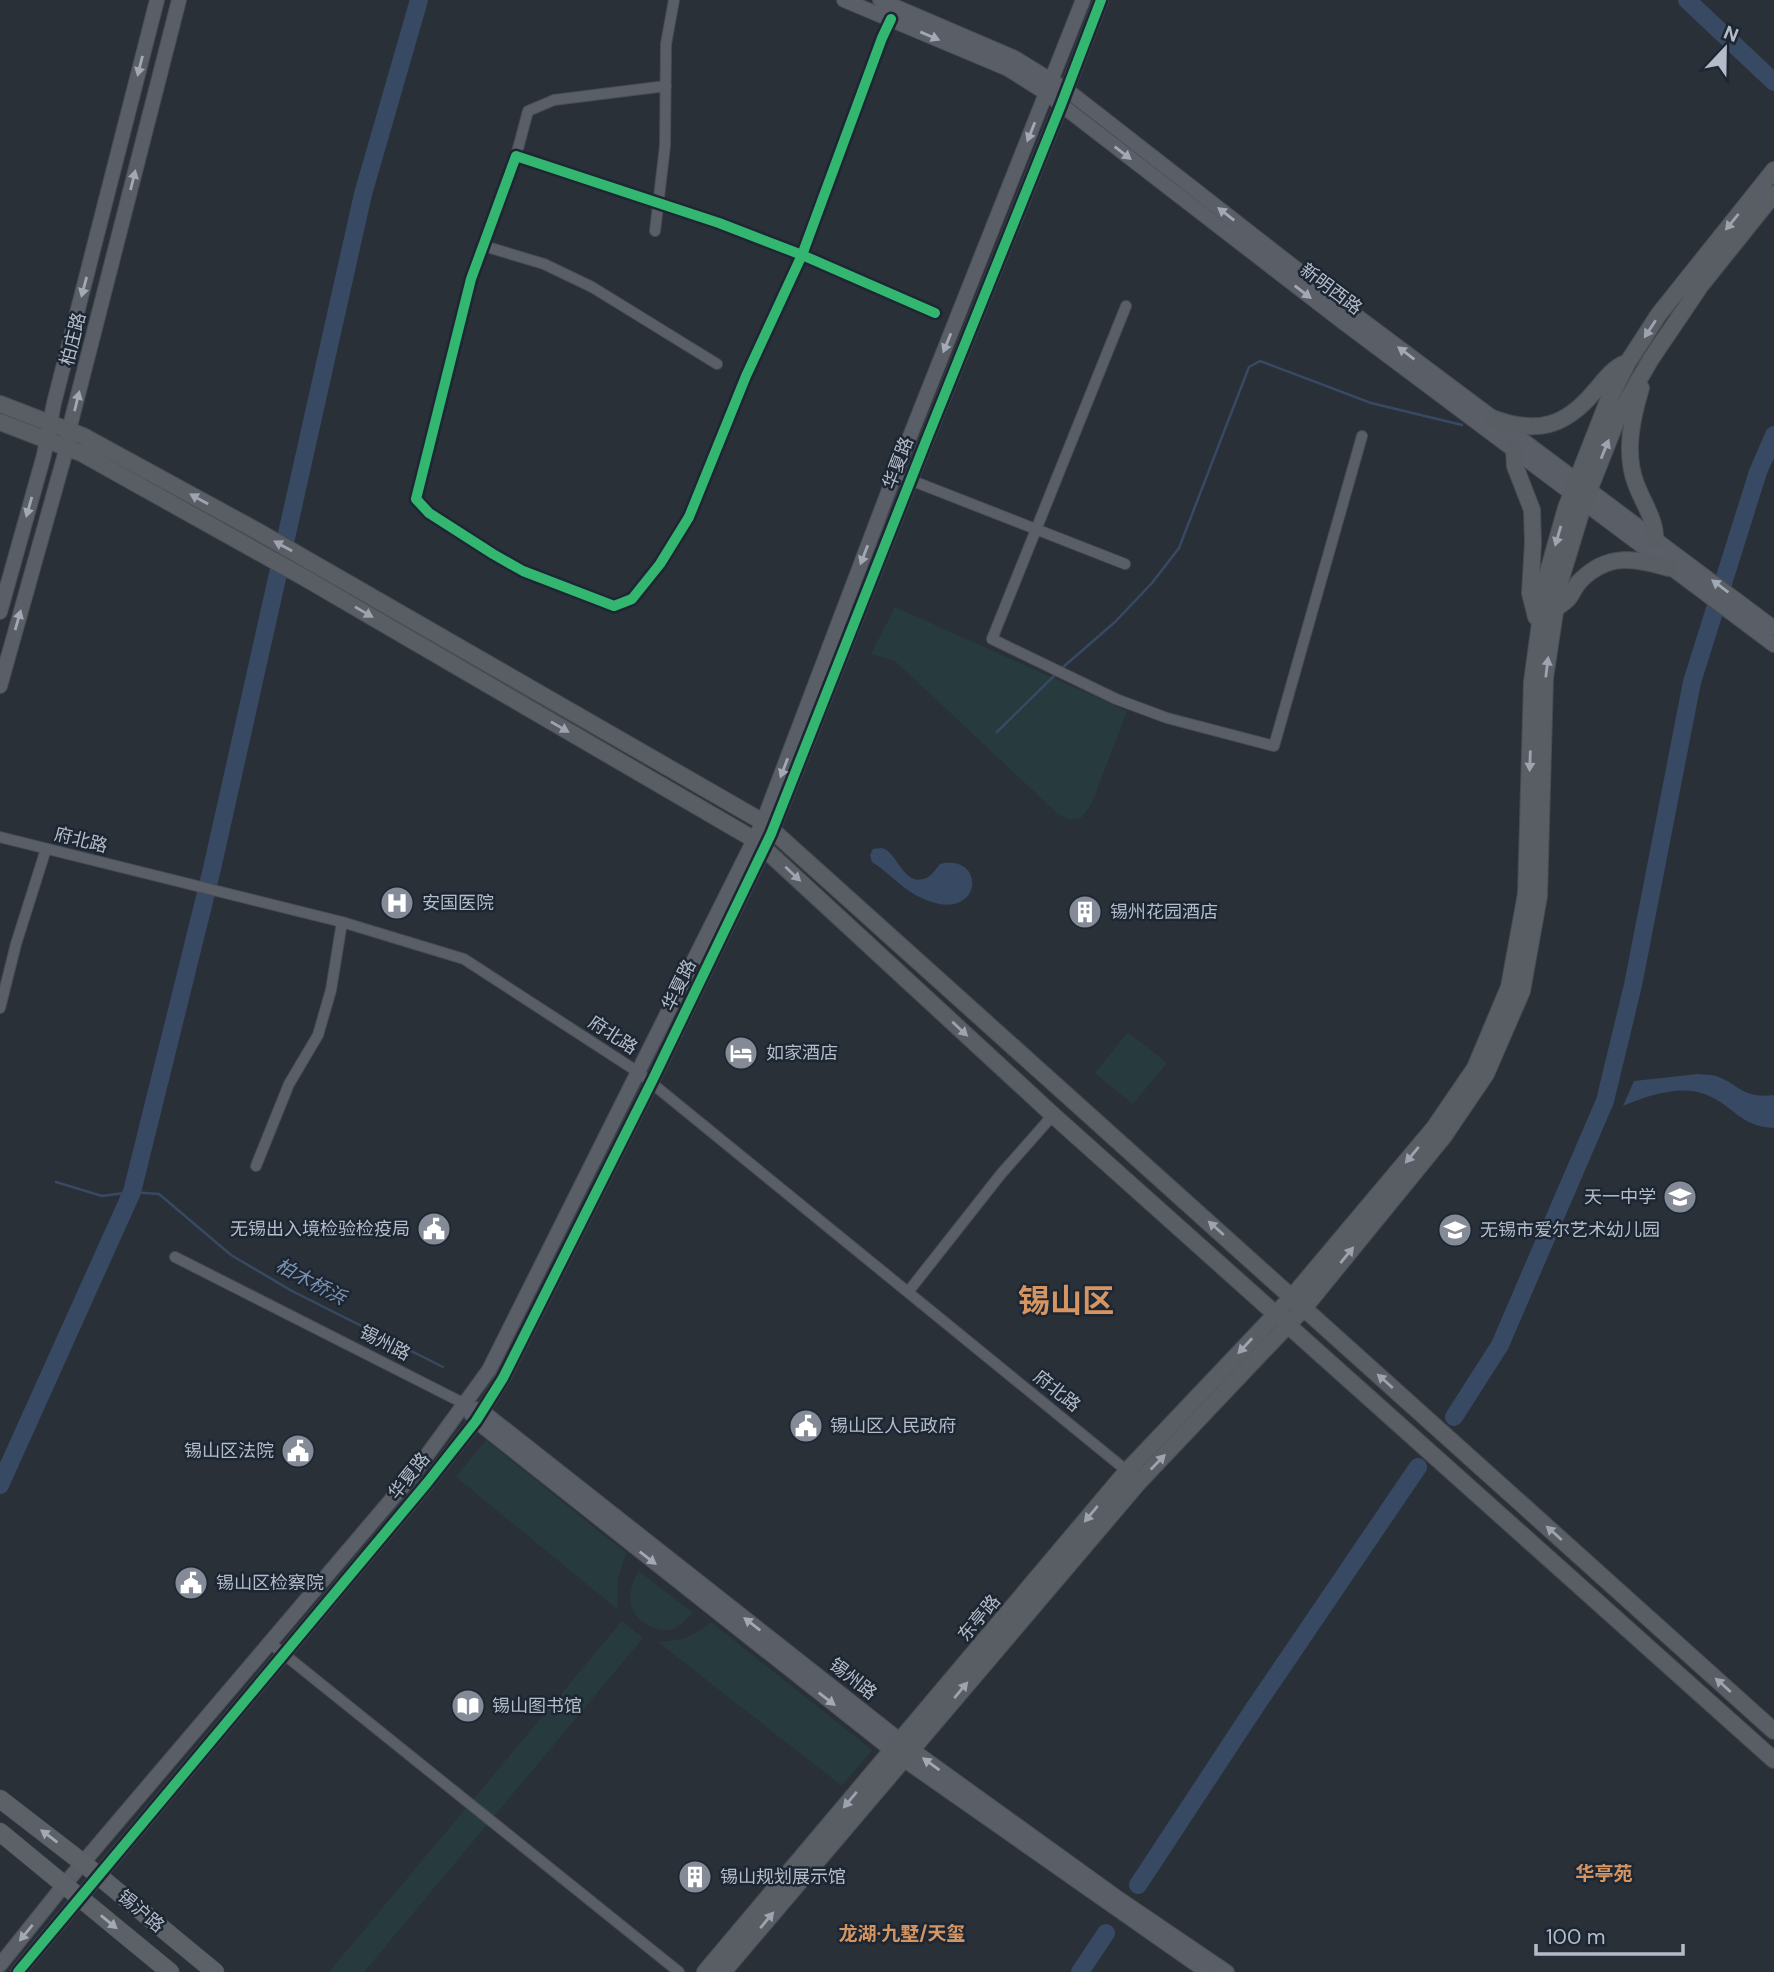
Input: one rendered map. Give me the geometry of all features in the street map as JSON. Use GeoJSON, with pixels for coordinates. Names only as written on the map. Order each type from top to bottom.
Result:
{"type":"FeatureCollection","features":[{"type":"Feature","properties":{"kind":"main road"},"geometry":{"type":"LineString","coordinates":[[1298,1303],[1434,1128],[1475,1068],[1509,987],[1526,894],[1532,682],[1546,579],[1566,508],[1580,493],[1620,412],[1695,280],[1774,170]]}},
{"type":"Feature","properties":{"kind":"main road"},"geometry":{"type":"LineString","coordinates":[[1298,1303],[1444,1136],[1486,1074],[1522,991],[1539,896],[1545,678],[1555,609],[1580,493],[1608,401],[1628,362],[1659,314],[1695,280],[1774,194]]}},
{"type":"Feature","properties":{"kind":"main road"},"geometry":{"type":"LineString","coordinates":[[1651,359],[1630,431],[1630,453],[1634,481],[1656,527],[1655,540]]}},
{"type":"Feature","properties":{"kind":"main road"},"geometry":{"type":"LineString","coordinates":[[1492,418],[1512,425],[1534,428],[1548,426],[1576,412],[1616,367],[1628,362]]}},
{"type":"Feature","properties":{"kind":"main road"},"geometry":{"type":"LineString","coordinates":[[0,404],[48,431],[259,532],[768,826],[1774,1731]]}},
{"type":"Feature","properties":{"kind":"main road"},"geometry":{"type":"LineString","coordinates":[[0,422],[48,431]]}},
{"type":"Feature","properties":{"kind":"main road"},"geometry":{"type":"LineString","coordinates":[[68,439],[81,453],[305,578],[760,844],[1053,1115],[1774,1760]]}},
{"type":"Feature","properties":{"kind":"main road"},"geometry":{"type":"LineString","coordinates":[[1514,449],[1515,467],[1532,510],[1530,593],[1538,627]]}},
{"type":"Feature","properties":{"kind":"main road"},"geometry":{"type":"LineString","coordinates":[[1555,609],[1569,598],[1578,583],[1595,567],[1608,562],[1646,561],[1669,568]]}},
{"type":"Feature","properties":{"kind":"main road","name":"东亭路"},"geometry":{"type":"LineString","coordinates":[[705,1972],[901,1750],[1275,1313],[1298,1303]]}},
{"type":"Feature","properties":{"kind":"main road","name":"东亭路"},"geometry":{"type":"LineString","coordinates":[[1133,1476],[1288,1325],[1298,1303]]}},
{"type":"Feature","properties":{"kind":"main road","name":"东亭路"},"geometry":{"type":"LineString","coordinates":[[723,1972],[901,1750]]}},
{"type":"Feature","properties":{"kind":"main road","name":"锡沪路"},"geometry":{"type":"LineString","coordinates":[[0,1799],[97,1874],[215,1972]]}},
{"type":"Feature","properties":{"kind":"main road"},"geometry":{"type":"LineString","coordinates":[[0,1832],[170,1972]]}},
{"type":"Feature","properties":{"kind":"street","name":"柏庄路"},"geometry":{"type":"LineString","coordinates":[[0,612],[157,0]]}},
{"type":"Feature","properties":{"kind":"street","name":"柏庄路"},"geometry":{"type":"LineString","coordinates":[[0,686],[68,439],[179,0]]}},
{"type":"Feature","properties":{"kind":"street"},"geometry":{"type":"LineString","coordinates":[[654,231],[666,146],[666,44],[674,0]]}},
{"type":"Feature","properties":{"kind":"street","name":"新明西路"},"geometry":{"type":"LineString","coordinates":[[844,0],[1049,86],[1067,90],[1492,418],[1669,568],[1692,584],[1774,628]]}},
{"type":"Feature","properties":{"kind":"street","name":"新明西路"},"geometry":{"type":"LineString","coordinates":[[880,0],[1015,58],[1049,86],[1061,105],[1344,323],[1514,449],[1697,569],[1774,645]]}},
{"type":"Feature","properties":{"kind":"street","name":"华夏路"},"geometry":{"type":"LineString","coordinates":[[768,826],[895,474],[1083,0]]}},
{"type":"Feature","properties":{"kind":"street","name":"华夏路"},"geometry":{"type":"LineString","coordinates":[[18,1972],[479,1416],[503,1378],[651,1082],[768,826],[910,480],[1101,0]]}},
{"type":"Feature","properties":{"kind":"street"},"geometry":{"type":"LineString","coordinates":[[666,86],[554,100],[528,111],[516,156],[471,279],[416,499],[429,513],[493,555],[523,571],[614,606],[632,599],[660,564],[690,517],[746,376],[802,255],[891,19]]}},
{"type":"Feature","properties":{"kind":"street"},"geometry":{"type":"LineString","coordinates":[[516,156],[719,223],[802,255],[935,313]]}},
{"type":"Feature","properties":{"kind":"street"},"geometry":{"type":"LineString","coordinates":[[484,246],[544,264],[592,287],[717,364]]}},
{"type":"Feature","properties":{"kind":"street"},"geometry":{"type":"LineString","coordinates":[[1126,306],[992,639],[1116,699],[1167,718],[1274,746],[1362,436]]}},
{"type":"Feature","properties":{"kind":"street"},"geometry":{"type":"LineString","coordinates":[[895,474],[1125,564]]}},
{"type":"Feature","properties":{"kind":"street","name":"府北路"},"geometry":{"type":"LineString","coordinates":[[0,837],[342,922],[464,959],[651,1082],[1133,1476]]}},
{"type":"Feature","properties":{"kind":"street","name":"华夏路"},"geometry":{"type":"LineString","coordinates":[[0,1965],[64,1885],[414,1473],[489,1370],[638,1072],[760,844]]}},
{"type":"Feature","properties":{"kind":"street"},"geometry":{"type":"LineString","coordinates":[[0,1008],[16,944],[46,849]]}},
{"type":"Feature","properties":{"kind":"street"},"geometry":{"type":"LineString","coordinates":[[256,1166],[289,1084],[318,1035],[331,990],[342,922]]}},
{"type":"Feature","properties":{"kind":"street"},"geometry":{"type":"LineString","coordinates":[[908,1292],[1001,1174],[1053,1115]]}},
{"type":"Feature","properties":{"kind":"street","name":"锡州路"},"geometry":{"type":"LineString","coordinates":[[176,1257],[465,1404],[901,1750],[1207,1972]]}},
{"type":"Feature","properties":{"kind":"street"},"geometry":{"type":"LineString","coordinates":[[270,1643],[679,1972]]}},
{"type":"Feature","properties":{"kind":"street","name":"锡州路"},"geometry":{"type":"LineString","coordinates":[[901,1750],[1227,1972]]}},
{"type":"Feature","properties":{"kind":"green space"},"geometry":{"type":"Polygon","coordinates":[[[895,607],[1127,711],[1092,803],[1081,818],[1069,819],[1059,815],[895,661],[871,654],[895,607]]]}},
{"type":"Feature","properties":{"kind":"green space"},"geometry":{"type":"Polygon","coordinates":[[[1128,1032],[1167,1063],[1133,1104],[1095,1073],[1128,1032]]]}},
{"type":"Feature","properties":{"kind":"green space"},"geometry":{"type":"Polygon","coordinates":[[[486,1440],[626,1553],[618,1578],[617,1609],[456,1477],[486,1440]]]}},
{"type":"Feature","properties":{"kind":"green space"},"geometry":{"type":"Polygon","coordinates":[[[639,1571],[693,1613],[671,1630],[654,1628],[641,1621],[632,1609],[630,1601],[632,1586],[639,1571]]]}},
{"type":"Feature","properties":{"kind":"green space"},"geometry":{"type":"Polygon","coordinates":[[[622,1621],[643,1638],[364,1972],[329,1972],[622,1621]]]}},
{"type":"Feature","properties":{"kind":"green space"},"geometry":{"type":"Polygon","coordinates":[[[711,1622],[872,1750],[842,1786],[658,1642],[686,1637],[711,1622]]]}},
{"type":"Feature","properties":{"kind":"water"},"geometry":{"type":"Polygon","coordinates":[[[882,848],[893,856],[913,879],[928,877],[940,864],[955,863],[966,868],[972,886],[968,896],[959,903],[945,905],[918,897],[872,862],[870,855],[873,849],[882,848]]]}},
{"type":"Feature","properties":{"kind":"water"},"geometry":{"type":"Polygon","coordinates":[[[1698,1074],[1724,1079],[1754,1095],[1774,1095],[1774,1128],[1753,1124],[1716,1099],[1697,1092],[1664,1093],[1623,1106],[1634,1081],[1698,1074]]]}},
{"type":"Feature","properties":{"kind":"waterway"},"geometry":{"type":"LineString","coordinates":[[0,1485],[132,1192],[211,873],[363,194],[419,0]]}},
{"type":"Feature","properties":{"kind":"waterway"},"geometry":{"type":"LineString","coordinates":[[1687,0],[1774,82]]}},
{"type":"Feature","properties":{"kind":"waterway"},"geometry":{"type":"LineString","coordinates":[[1062,668],[1115,622],[1152,583],[1179,548],[1249,367],[1260,361],[1371,403],[1462,425]]}},
{"type":"Feature","properties":{"kind":"waterway"},"geometry":{"type":"LineString","coordinates":[[1454,1417],[1500,1345],[1605,1101],[1633,985],[1692,682],[1758,472],[1774,435]]}},
{"type":"Feature","properties":{"kind":"waterway"},"geometry":{"type":"LineString","coordinates":[[997,732],[1057,673]]}},
{"type":"Feature","properties":{"kind":"waterway","name":"柏木桥浜"},"geometry":{"type":"LineString","coordinates":[[56,1182],[102,1196],[132,1192],[159,1194],[231,1255],[292,1291],[443,1367]]}},
{"type":"Feature","properties":{"kind":"waterway"},"geometry":{"type":"LineString","coordinates":[[1138,1885],[1418,1467]]}},
{"type":"Feature","properties":{"kind":"waterway"},"geometry":{"type":"LineString","coordinates":[[1080,1972],[1106,1933]]}},
{"type":"Feature","properties":{"kind":"cycle path"},"geometry":{"type":"LineString","coordinates":[[18,1972],[427,1483],[476,1421],[503,1378],[653,1079],[771,834],[1101,0]]}},
{"type":"Feature","properties":{"kind":"cycle path"},"geometry":{"type":"LineString","coordinates":[[891,19],[802,255],[746,376],[689,517],[660,564],[632,599],[614,606],[523,571],[429,513],[416,499],[471,279],[516,156],[719,223],[802,255],[935,313]]}},
{"type":"Feature","properties":{"kind":"place","name":"安国医院"},"geometry":{"type":"Point","coordinates":[397,903]}},
{"type":"Feature","properties":{"kind":"place","name":"锡州花园酒店"},"geometry":{"type":"Point","coordinates":[1085,912]}},
{"type":"Feature","properties":{"kind":"place","name":"如家酒店"},"geometry":{"type":"Point","coordinates":[741,1053]}},
{"type":"Feature","properties":{"kind":"place","name":"天一中学"},"geometry":{"type":"Point","coordinates":[1680,1197]}},
{"type":"Feature","properties":{"kind":"place","name":"无锡出入境检验检疫局"},"geometry":{"type":"Point","coordinates":[434,1229]}},
{"type":"Feature","properties":{"kind":"place","name":"无锡市爱尔艺术幼儿园"},"geometry":{"type":"Point","coordinates":[1455,1230]}},
{"type":"Feature","properties":{"kind":"place","name":"锡山区人民政府"},"geometry":{"type":"Point","coordinates":[806,1426]}},
{"type":"Feature","properties":{"kind":"place","name":"锡山区法院"},"geometry":{"type":"Point","coordinates":[298,1451]}},
{"type":"Feature","properties":{"kind":"place","name":"锡山区检察院"},"geometry":{"type":"Point","coordinates":[191,1583]}},
{"type":"Feature","properties":{"kind":"place","name":"锡山图书馆"},"geometry":{"type":"Point","coordinates":[468,1706]}},
{"type":"Feature","properties":{"kind":"place","name":"锡山规划展示馆"},"geometry":{"type":"Point","coordinates":[695,1877]}},
{"type":"Feature","properties":{"kind":"district","name":"锡山区"},"geometry":{"type":"Point","coordinates":[1066,1301]}},
{"type":"Feature","properties":{"kind":"district","name":"华亭苑"},"geometry":{"type":"Point","coordinates":[1604,1873]}},
{"type":"Feature","properties":{"kind":"district","name":"龙湖·九墅/天玺"},"geometry":{"type":"Point","coordinates":[902,1933]}}]}
